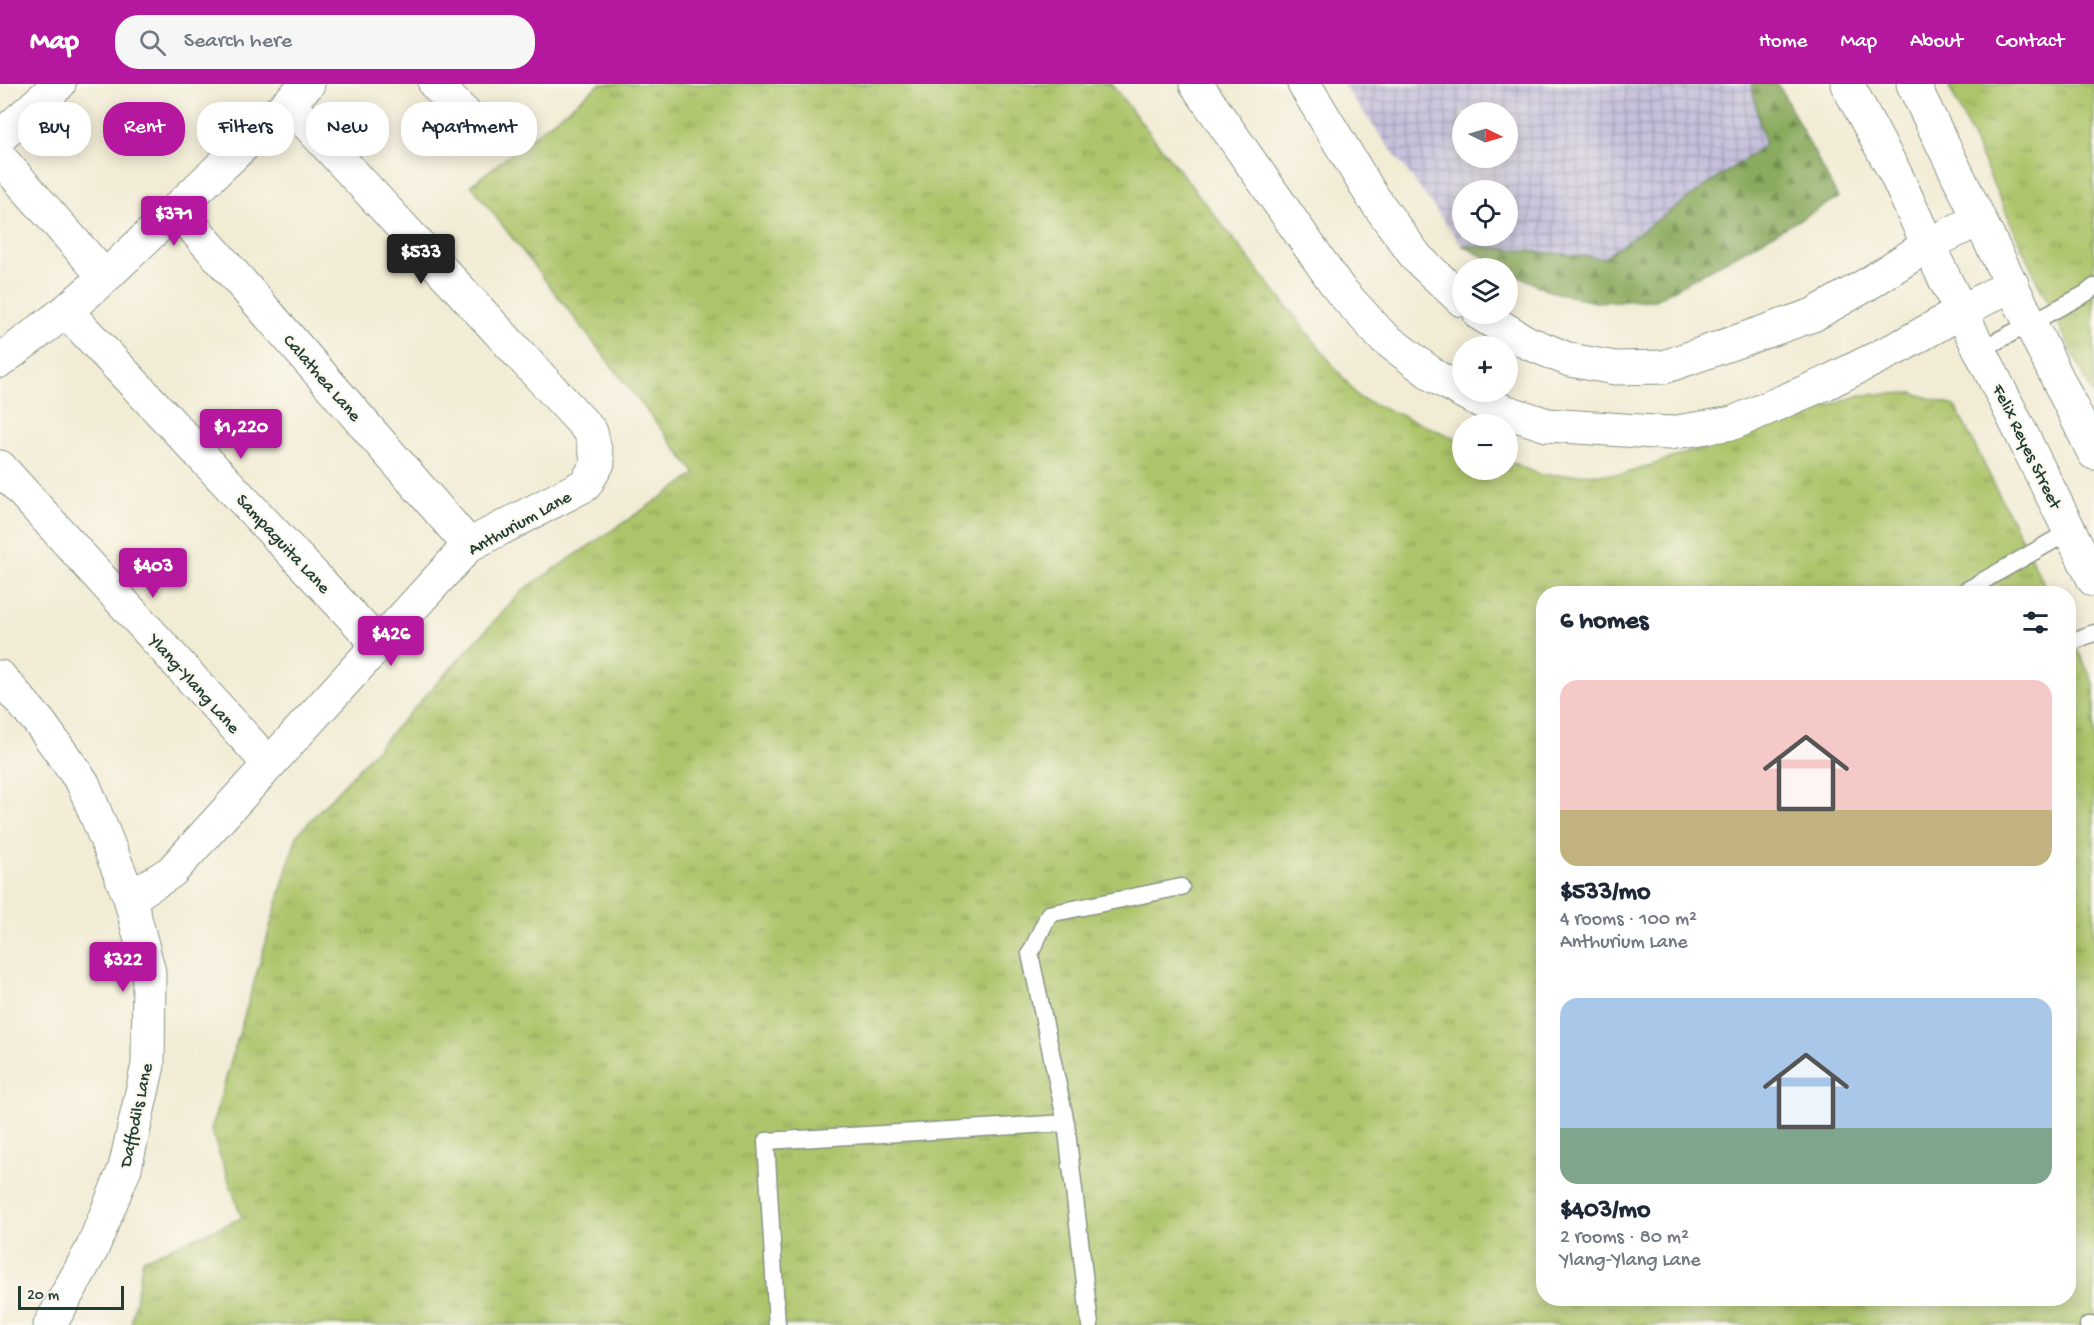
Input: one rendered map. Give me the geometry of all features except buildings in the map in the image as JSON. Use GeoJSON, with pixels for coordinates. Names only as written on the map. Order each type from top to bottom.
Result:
{"type":"FeatureCollection","features":[{"type":"Feature","properties":{"kind":"main road"},"geometry":{"type":"LineString","coordinates":[[0,137],[59,84]]}},
{"type":"Feature","properties":{"kind":"main road"},"geometry":{"type":"LineString","coordinates":[[435,84],[453,102]]}},
{"type":"Feature","properties":{"kind":"main road"},"geometry":{"type":"LineString","coordinates":[[1196,84],[1231,137],[1341,290],[1382,336],[1436,377],[1452,385]]}},
{"type":"Feature","properties":{"kind":"main road"},"geometry":{"type":"LineString","coordinates":[[1304,84],[1372,196],[1417,258],[1452,291]]}},
{"type":"Feature","properties":{"kind":"main road","name":"Felix Reyes Street"},"geometry":{"type":"LineString","coordinates":[[1847,84],[1896,176],[2094,580]]}},
{"type":"Feature","properties":{"kind":"main road"},"geometry":{"type":"LineString","coordinates":[[1913,84],[2094,453]]}},
{"type":"Feature","properties":{"kind":"main road"},"geometry":{"type":"LineString","coordinates":[[0,362],[66,311],[105,277],[298,93]]}},
{"type":"Feature","properties":{"kind":"main road","name":"Anthurium Lane"},"geometry":{"type":"LineString","coordinates":[[130,898],[171,872],[470,545],[585,485],[598,463],[591,432],[298,93]]}},
{"type":"Feature","properties":{"kind":"main road"},"geometry":{"type":"LineString","coordinates":[[0,158],[105,277]]}},
{"type":"Feature","properties":{"kind":"main road","name":"Calathea Lane"},"geometry":{"type":"LineString","coordinates":[[177,209],[470,545]]}},
{"type":"Feature","properties":{"kind":"main road"},"geometry":{"type":"LineString","coordinates":[[1496,324],[1526,342],[1570,360],[1614,368],[1664,367],[1813,315],[1866,285],[1928,245],[1979,219]]}},
{"type":"Feature","properties":{"kind":"main road"},"geometry":{"type":"LineString","coordinates":[[1484,402],[1547,425],[1670,433],[1733,423],[1826,383],[1901,346],[2012,284]]}},
{"type":"Feature","properties":{"kind":"main road","name":"Sampaguita Lane"},"geometry":{"type":"LineString","coordinates":[[66,311],[378,644]]}},
{"type":"Feature","properties":{"kind":"main road","name":"Ylang-Ylang Lane"},"geometry":{"type":"LineString","coordinates":[[0,467],[269,764]]}},
{"type":"Feature","properties":{"kind":"main road","name":"Daffodils Lane"},"geometry":{"type":"LineString","coordinates":[[0,677],[40,723],[83,783],[130,898],[149,972],[148,1065],[125,1168],[92,1249],[50,1325]]}},
{"type":"Feature","properties":{"kind":"lane"},"geometry":{"type":"LineString","coordinates":[[1980,350],[2094,287]]}},
{"type":"Feature","properties":{"kind":"lane"},"geometry":{"type":"LineString","coordinates":[[1974,586],[2070,531]]}},
{"type":"Feature","properties":{"kind":"lane"},"geometry":{"type":"LineString","coordinates":[[2076,640],[2094,633]]}},
{"type":"Feature","properties":{"kind":"lane"},"geometry":{"type":"LineString","coordinates":[[1090,1325],[1066,1123],[1030,954],[1049,914],[1181,887]]}},
{"type":"Feature","properties":{"kind":"lane"},"geometry":{"type":"LineString","coordinates":[[777,1325],[766,1141],[1066,1123]]}},
{"type":"Feature","properties":{"kind":"lane"},"geometry":{"type":"LineString","coordinates":[[2088,1325],[2094,1325]]}},
{"type":"Feature","properties":{"kind":"shaded area"},"geometry":{"type":"Polygon","coordinates":[[[1342,84],[1751,84],[1765,145],[1603,258],[1473,246],[1518,246],[1518,180],[1452,180],[1452,232],[1342,84]]]}},
{"type":"Feature","properties":{"kind":"green space"},"geometry":{"type":"Polygon","coordinates":[[[600,84],[1111,84],[1359,398],[1452,437],[1452,480],[1518,480],[1518,465],[1541,475],[1624,474],[1861,395],[1913,393],[1955,406],[2045,586],[1536,586],[1536,1306],[2076,1306],[2076,647],[2094,684],[2094,1325],[131,1325],[143,1259],[242,1218],[211,1130],[297,835],[523,590],[696,474],[471,185],[508,156],[537,156],[537,133],[600,84]]]}},
{"type":"Feature","properties":{"kind":"green space"},"geometry":{"type":"Polygon","coordinates":[[[1751,84],[1778,84],[1838,198],[1655,300],[1594,302],[1546,290],[1518,275],[1518,258],[1486,258],[1464,246],[1603,258],[1765,145],[1751,84]]]}},
{"type":"Feature","properties":{"kind":"green space"},"geometry":{"type":"Polygon","coordinates":[[[1948,84],[2094,84],[2094,396],[2038,283],[1948,84]]]}}]}
